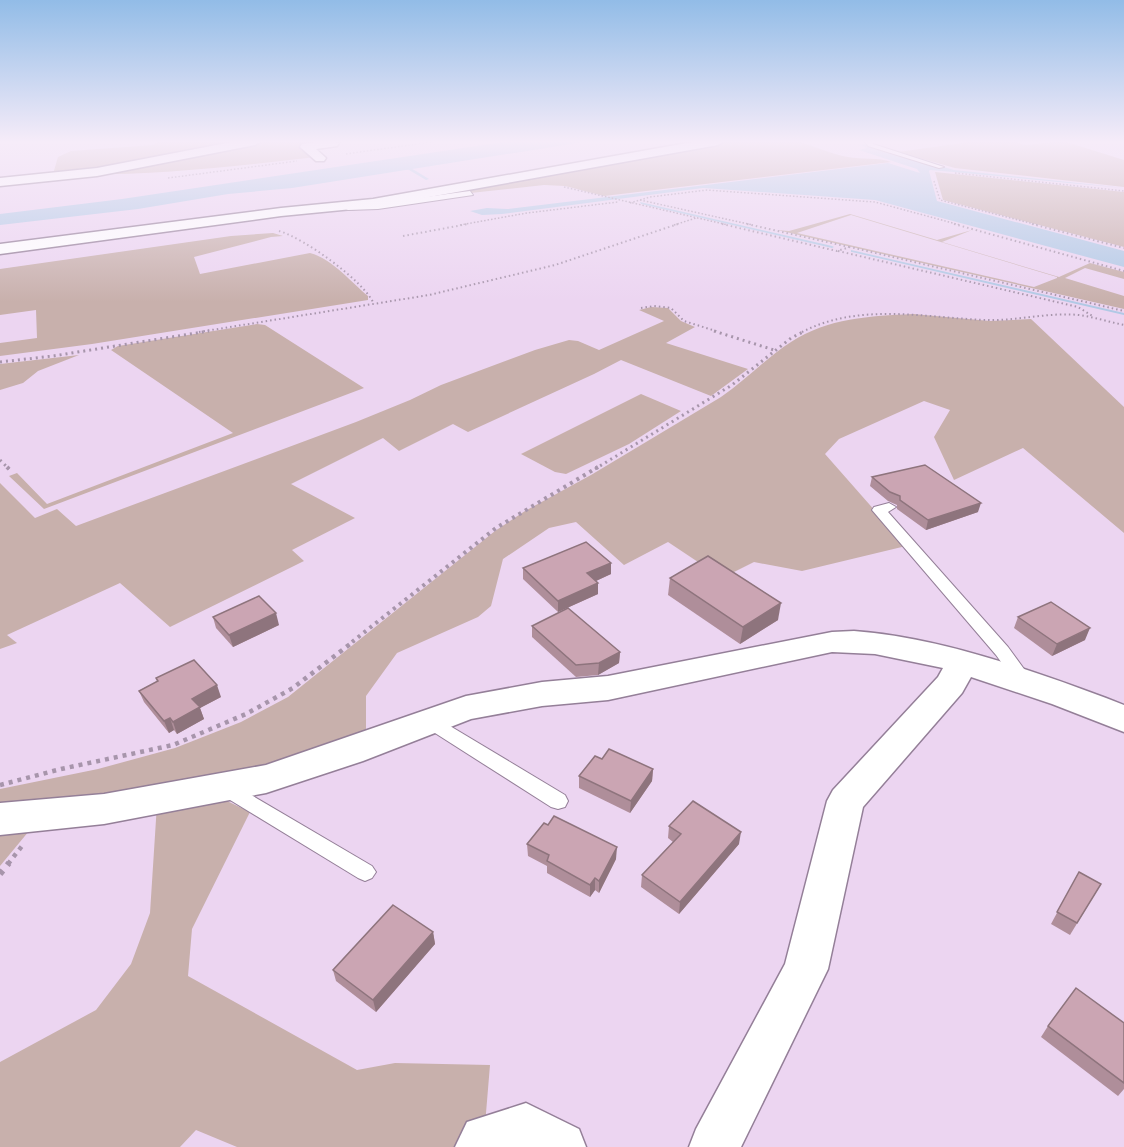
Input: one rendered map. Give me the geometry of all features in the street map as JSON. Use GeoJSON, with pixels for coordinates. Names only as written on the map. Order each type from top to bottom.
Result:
{"type":"FeatureCollection","features":[{"type":"Feature","properties":{"kind":"street"},"geometry":{"type":"LineString","coordinates":[[0,249],[281,212],[334,208],[421,195]]}},
{"type":"Feature","properties":{"kind":"street"},"geometry":{"type":"LineString","coordinates":[[0,819],[104,808],[266,779],[466,708],[542,694],[608,688],[831,642],[861,640],[890,644],[1025,683],[1124,719]]}},
{"type":"Feature","properties":{"kind":"street"},"geometry":{"type":"LineString","coordinates":[[714,1147],[806,969],[846,801],[950,685],[962,663]]}},
{"type":"Feature","properties":{"kind":"street"},"geometry":{"type":"LineString","coordinates":[[480,1147],[484,1140],[526,1128],[561,1147]]}},
{"type":"Feature","properties":{"kind":"lane"},"geometry":{"type":"LineString","coordinates":[[334,208],[378,207],[466,195]]}},
{"type":"Feature","properties":{"kind":"lane"},"geometry":{"type":"LineString","coordinates":[[889,507],[879,510],[1002,651],[1025,683]]}},
{"type":"Feature","properties":{"kind":"lane"},"geometry":{"type":"LineString","coordinates":[[430,721],[558,801]]}},
{"type":"Feature","properties":{"kind":"lane"},"geometry":{"type":"LineString","coordinates":[[223,786],[365,872]]}},
{"type":"Feature","properties":{"kind":"path"},"geometry":{"type":"LineString","coordinates":[[629,203],[676,195]]}},
{"type":"Feature","properties":{"kind":"path"},"geometry":{"type":"LineString","coordinates":[[770,195],[875,202],[1124,271]]}},
{"type":"Feature","properties":{"kind":"path"},"geometry":{"type":"LineString","coordinates":[[938,195],[940,200],[1124,248]]}},
{"type":"Feature","properties":{"kind":"path"},"geometry":{"type":"LineString","coordinates":[[603,197],[1078,307],[1095,317]]}},
{"type":"Feature","properties":{"kind":"path"},"geometry":{"type":"LineString","coordinates":[[639,200],[1124,311]]}},
{"type":"Feature","properties":{"kind":"path"},"geometry":{"type":"LineString","coordinates":[[403,236],[527,213],[622,202]]}},
{"type":"Feature","properties":{"kind":"path"},"geometry":{"type":"LineString","coordinates":[[0,362],[53,356],[429,296],[524,274],[696,218]]}},
{"type":"Feature","properties":{"kind":"path"},"geometry":{"type":"LineString","coordinates":[[272,230],[286,232],[315,250],[370,295],[374,304]]}},
{"type":"Feature","properties":{"kind":"path"},"geometry":{"type":"LineString","coordinates":[[837,251],[850,247]]}},
{"type":"Feature","properties":{"kind":"path"},"geometry":{"type":"LineString","coordinates":[[641,308],[654,306],[671,308],[684,321],[775,350]]}},
{"type":"Feature","properties":{"kind":"path"},"geometry":{"type":"LineString","coordinates":[[0,785],[61,769],[173,745],[246,714],[284,693],[457,561],[496,528],[732,385],[775,350],[812,327],[836,320],[910,313],[988,320],[1078,315],[1124,325]]}},
{"type":"Feature","properties":{"kind":"path"},"geometry":{"type":"LineString","coordinates":[[0,460],[10,470]]}},
{"type":"Feature","properties":{"kind":"shaded area"},"geometry":{"type":"Polygon","coordinates":[[[428,195],[456,195],[387,202],[428,195]]]}},
{"type":"Feature","properties":{"kind":"shaded area"},"geometry":{"type":"Polygon","coordinates":[[[941,195],[1124,195],[1124,247],[943,200],[941,195]]]}},
{"type":"Feature","properties":{"kind":"shaded area"},"geometry":{"type":"Polygon","coordinates":[[[850,214],[937,240],[972,230],[942,242],[1059,277],[1090,263],[1124,272],[1124,279],[1085,268],[1065,278],[1124,296],[1124,309],[777,230],[789,231],[850,214]],[[851,215],[797,233],[1034,287],[1057,277],[851,215]]]}},
{"type":"Feature","properties":{"kind":"shaded area"},"geometry":{"type":"Polygon","coordinates":[[[273,233],[283,236],[194,257],[200,274],[310,253],[333,265],[368,296],[368,300],[92,344],[0,356],[0,343],[37,338],[36,310],[0,315],[0,269],[231,236],[273,233]]]}},
{"type":"Feature","properties":{"kind":"shaded area"},"geometry":{"type":"Polygon","coordinates":[[[651,307],[668,308],[681,321],[695,327],[666,343],[748,369],[711,396],[621,360],[468,432],[453,424],[399,451],[383,438],[291,484],[355,518],[292,550],[304,561],[170,627],[120,583],[7,635],[17,643],[0,649],[0,483],[35,518],[57,509],[76,526],[356,422],[441,385],[535,350],[569,340],[578,341],[599,350],[664,321],[639,310],[651,307]]]}},
{"type":"Feature","properties":{"kind":"shaded area"},"geometry":{"type":"Polygon","coordinates":[[[913,314],[990,321],[1031,319],[1124,407],[1124,533],[1023,448],[954,480],[934,437],[950,410],[924,401],[839,439],[825,454],[906,546],[802,571],[754,562],[722,578],[668,542],[624,565],[576,522],[549,528],[503,559],[491,606],[478,617],[397,653],[366,696],[366,741],[295,765],[0,816],[0,789],[98,769],[175,748],[241,722],[288,697],[495,531],[525,511],[591,475],[721,397],[773,355],[805,334],[835,323],[865,317],[913,314]]]}},
{"type":"Feature","properties":{"kind":"shaded area"},"geometry":{"type":"Polygon","coordinates":[[[257,324],[265,325],[364,388],[44,509],[9,476],[17,473],[47,504],[233,433],[111,350],[118,346],[257,324]]]}},
{"type":"Feature","properties":{"kind":"shaded area"},"geometry":{"type":"Polygon","coordinates":[[[79,355],[38,371],[23,383],[0,390],[0,364],[79,355]]]}},
{"type":"Feature","properties":{"kind":"shaded area"},"geometry":{"type":"Polygon","coordinates":[[[641,394],[681,411],[629,444],[566,474],[555,472],[521,454],[641,394]]]}},
{"type":"Feature","properties":{"kind":"shaded area"},"geometry":{"type":"Polygon","coordinates":[[[194,796],[227,801],[250,812],[192,929],[188,976],[357,1070],[395,1063],[490,1065],[485,1125],[468,1147],[237,1147],[196,1130],[180,1147],[0,1147],[0,1062],[96,1010],[131,964],[150,913],[157,804],[194,796]]]}},
{"type":"Feature","properties":{"kind":"shaded area"},"geometry":{"type":"Polygon","coordinates":[[[34,825],[0,866],[0,826],[34,825]]]}},
{"type":"Feature","properties":{"kind":"water"},"geometry":{"type":"Polygon","coordinates":[[[152,195],[225,195],[138,209],[0,225],[0,214],[152,195]]]}},
{"type":"Feature","properties":{"kind":"water"},"geometry":{"type":"Polygon","coordinates":[[[627,195],[653,195],[502,214],[482,215],[470,211],[487,208],[507,209],[627,195]]]}},
{"type":"Feature","properties":{"kind":"water"},"geometry":{"type":"Polygon","coordinates":[[[797,195],[935,195],[937,201],[1124,251],[1124,267],[875,200],[797,195]]]}},
{"type":"Feature","properties":{"kind":"building"},"geometry":{"type":"Polygon","coordinates":[[[925,465],[981,503],[928,520],[900,500],[900,496],[890,492],[872,477],[925,465]]]}},
{"type":"Feature","properties":{"kind":"building"},"geometry":{"type":"Polygon","coordinates":[[[586,542],[611,563],[587,573],[598,583],[558,601],[523,568],[586,542]]]}},
{"type":"Feature","properties":{"kind":"building"},"geometry":{"type":"Polygon","coordinates":[[[708,556],[781,603],[743,627],[670,578],[708,556]]]}},
{"type":"Feature","properties":{"kind":"building"},"geometry":{"type":"Polygon","coordinates":[[[259,596],[276,613],[229,635],[213,617],[259,596]]]}},
{"type":"Feature","properties":{"kind":"building"},"geometry":{"type":"Polygon","coordinates":[[[1051,602],[1090,628],[1057,644],[1018,617],[1051,602]]]}},
{"type":"Feature","properties":{"kind":"building"},"geometry":{"type":"Polygon","coordinates":[[[568,608],[620,652],[599,663],[576,665],[532,626],[568,608]]]}},
{"type":"Feature","properties":{"kind":"building"},"geometry":{"type":"Polygon","coordinates":[[[194,660],[217,685],[192,699],[200,707],[173,722],[170,718],[164,721],[139,691],[158,681],[156,678],[194,660]]]}},
{"type":"Feature","properties":{"kind":"building"},"geometry":{"type":"Polygon","coordinates":[[[609,749],[653,769],[631,801],[579,776],[595,756],[602,759],[609,749]]]}},
{"type":"Feature","properties":{"kind":"building"},"geometry":{"type":"Polygon","coordinates":[[[693,801],[741,832],[680,902],[642,875],[681,834],[669,826],[693,801]]]}},
{"type":"Feature","properties":{"kind":"building"},"geometry":{"type":"Polygon","coordinates":[[[554,816],[617,847],[599,881],[595,878],[590,885],[547,861],[549,855],[527,844],[544,823],[548,825],[554,816]]]}},
{"type":"Feature","properties":{"kind":"building"},"geometry":{"type":"Polygon","coordinates":[[[1079,872],[1101,884],[1077,923],[1057,912],[1079,872]]]}},
{"type":"Feature","properties":{"kind":"building"},"geometry":{"type":"Polygon","coordinates":[[[393,905],[433,932],[373,1000],[333,970],[393,905]]]}},
{"type":"Feature","properties":{"kind":"building"},"geometry":{"type":"Polygon","coordinates":[[[1076,988],[1124,1023],[1124,1083],[1048,1026],[1076,988]]]}},
{"type":"Feature","properties":{"kind":"waterway"},"geometry":{"type":"LineString","coordinates":[[641,203],[832,247]]}},
{"type":"Feature","properties":{"kind":"waterway"},"geometry":{"type":"LineString","coordinates":[[852,251],[1124,314]]}}]}
